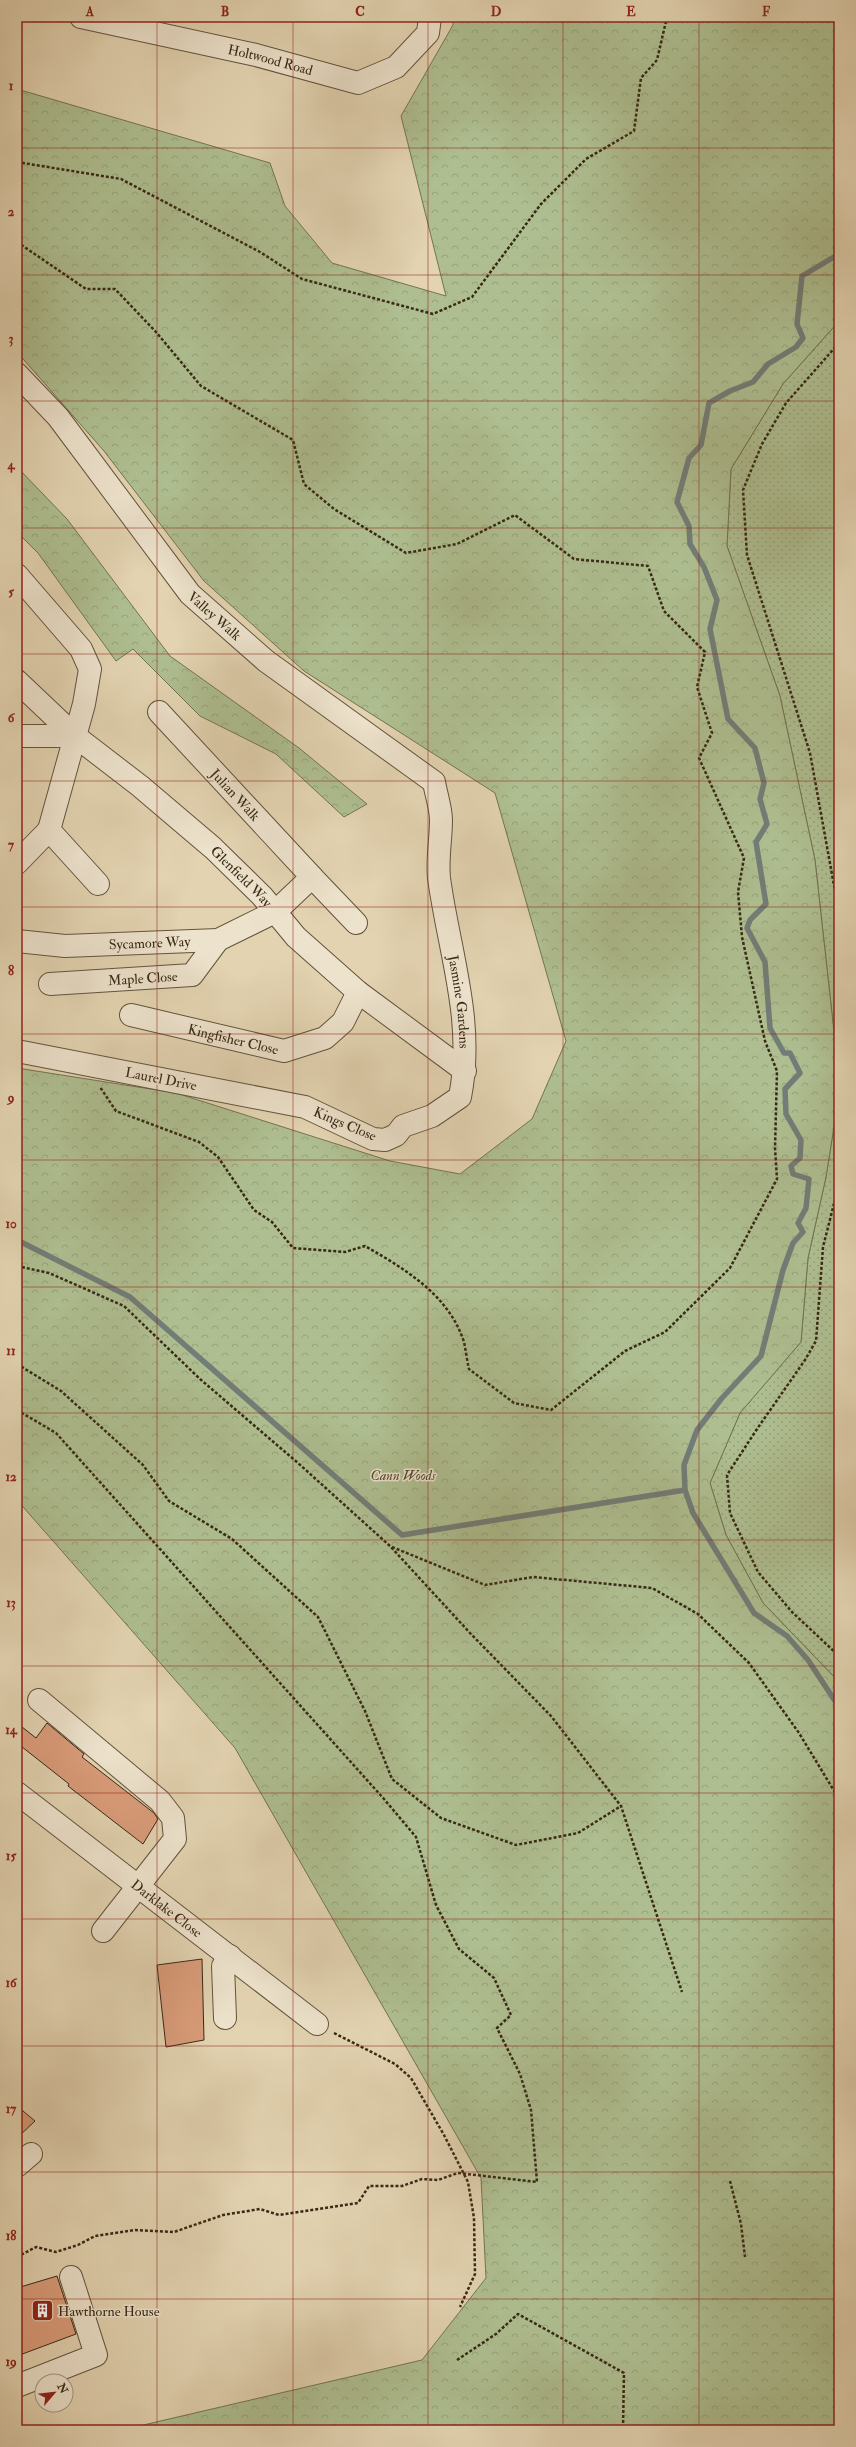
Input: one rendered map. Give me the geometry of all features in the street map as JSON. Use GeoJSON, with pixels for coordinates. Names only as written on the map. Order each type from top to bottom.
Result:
{"type":"FeatureCollection","features":[{"type":"Feature","properties":{"kind":"street","name":"Holtwood Road"},"geometry":{"type":"LineString","coordinates":[[81,17],[256,55],[358,82],[396,67],[428,33],[430,17]]}},
{"type":"Feature","properties":{"kind":"street","name":"Valley Walk"},"geometry":{"type":"LineString","coordinates":[[17,374],[58,417],[190,594],[266,661],[434,782],[441,820]]}},
{"type":"Feature","properties":{"kind":"street"},"geometry":{"type":"LineString","coordinates":[[17,575],[81,649],[90,669],[84,704],[49,830],[17,863]]}},
{"type":"Feature","properties":{"kind":"street","name":"Glenfield Way"},"geometry":{"type":"LineString","coordinates":[[17,681],[75,736],[140,786],[213,848],[275,912],[296,937],[358,992],[465,1071]]}},
{"type":"Feature","properties":{"kind":"street","name":"Julian Walk"},"geometry":{"type":"LineString","coordinates":[[159,712],[356,923]]}},
{"type":"Feature","properties":{"kind":"street"},"geometry":{"type":"LineString","coordinates":[[17,736],[75,736]]}},
{"type":"Feature","properties":{"kind":"street","name":"Jasmine Gardens"},"geometry":{"type":"LineString","coordinates":[[385,1140],[396,1135],[403,1126],[432,1116],[460,1097],[465,1071],[466,1044],[460,983],[444,915],[437,861],[441,820]]}},
{"type":"Feature","properties":{"kind":"street"},"geometry":{"type":"LineString","coordinates":[[49,830],[98,884]]}},
{"type":"Feature","properties":{"kind":"street"},"geometry":{"type":"LineString","coordinates":[[275,912],[312,877]]}},
{"type":"Feature","properties":{"kind":"street","name":"Sycamore Way"},"geometry":{"type":"LineString","coordinates":[[17,942],[65,946],[218,940],[275,912]]}},
{"type":"Feature","properties":{"kind":"street","name":"Maple Close"},"geometry":{"type":"LineString","coordinates":[[50,984],[192,975],[218,940]]}},
{"type":"Feature","properties":{"kind":"street","name":"Kingfisher Close"},"geometry":{"type":"LineString","coordinates":[[131,1015],[284,1051],[325,1038],[344,1022],[358,992]]}},
{"type":"Feature","properties":{"kind":"street","name":"Laurel Drive"},"geometry":{"type":"LineString","coordinates":[[17,1051],[305,1107]]}},
{"type":"Feature","properties":{"kind":"street","name":"Kings Close"},"geometry":{"type":"LineString","coordinates":[[305,1107],[373,1139],[385,1140]]}},
{"type":"Feature","properties":{"kind":"street"},"geometry":{"type":"LineString","coordinates":[[39,1700],[160,1801],[172,1818],[175,1839],[140,1886],[103,1931]]}},
{"type":"Feature","properties":{"kind":"street","name":"Darklake Close"},"geometry":{"type":"LineString","coordinates":[[17,1793],[140,1886],[317,2024]]}},
{"type":"Feature","properties":{"kind":"street"},"geometry":{"type":"LineString","coordinates":[[225,2018],[223,1966],[230,1956]]}},
{"type":"Feature","properties":{"kind":"street"},"geometry":{"type":"LineString","coordinates":[[17,2386],[96,2355],[71,2277]]}},
{"type":"Feature","properties":{"kind":"path"},"geometry":{"type":"LineString","coordinates":[[17,162],[121,179],[260,252],[302,279],[434,314],[472,297],[541,204],[586,159],[634,131],[641,78],[657,60],[667,17]]}},
{"type":"Feature","properties":{"kind":"path"},"geometry":{"type":"LineString","coordinates":[[17,242],[86,289],[115,289],[156,332],[201,386],[293,440],[304,484],[334,508],[406,553],[457,544],[515,515],[574,559],[648,566],[664,611],[704,652],[697,687],[712,733],[699,758],[744,858],[738,892],[742,937],[764,1041],[777,1071],[775,1148],[777,1179],[730,1268],[665,1332],[625,1351],[551,1410],[514,1403],[469,1370],[464,1342],[447,1308],[408,1270],[365,1246],[345,1252],[293,1248],[272,1222],[254,1210],[218,1157],[199,1142],[116,1111],[84,1064]]}},
{"type":"Feature","properties":{"kind":"path"},"geometry":{"type":"LineString","coordinates":[[839,343],[786,403],[762,444],[743,490],[747,555],[810,753],[839,913]]}},
{"type":"Feature","properties":{"kind":"path"},"geometry":{"type":"LineString","coordinates":[[839,1184],[823,1246],[816,1341],[805,1360],[727,1475],[730,1513],[758,1572],[792,1612],[839,1656]]}},
{"type":"Feature","properties":{"kind":"path"},"geometry":{"type":"LineString","coordinates":[[17,1266],[49,1273],[124,1306],[200,1379],[298,1463],[390,1546],[470,1633],[551,1716],[621,1806],[682,1992]]}},
{"type":"Feature","properties":{"kind":"path"},"geometry":{"type":"LineString","coordinates":[[17,1364],[61,1391],[143,1465],[169,1501],[232,1539],[318,1617],[365,1711],[392,1779],[441,1818],[516,1845],[578,1833],[621,1806]]}},
{"type":"Feature","properties":{"kind":"path"},"geometry":{"type":"LineString","coordinates":[[17,1410],[56,1433],[416,1837],[436,1906],[459,1949],[494,1978],[511,2015],[497,2028],[520,2074],[531,2110],[537,2182],[458,2173],[438,2180],[422,2179],[402,2186],[370,2186],[358,2203],[279,2216],[260,2209],[222,2215],[174,2232],[135,2230],[95,2236],[78,2245],[56,2252],[36,2247],[17,2257]]}},
{"type":"Feature","properties":{"kind":"path"},"geometry":{"type":"LineString","coordinates":[[390,1546],[485,1585],[533,1577],[652,1588],[698,1614],[749,1663],[799,1732],[839,1799]]}},
{"type":"Feature","properties":{"kind":"path"},"geometry":{"type":"LineString","coordinates":[[317,2024],[379,2054],[395,2064],[411,2078],[464,2174],[468,2182],[474,2218],[475,2274],[460,2307]]}},
{"type":"Feature","properties":{"kind":"path"},"geometry":{"type":"LineString","coordinates":[[730,2181],[741,2224],[745,2257]]}},
{"type":"Feature","properties":{"kind":"path"},"geometry":{"type":"LineString","coordinates":[[457,2360],[496,2334],[518,2314],[624,2373],[623,2430]]}},
{"type":"Feature","properties":{"kind":"green space","name":"Cann Woods"},"geometry":{"type":"Polygon","coordinates":[[[453,17],[839,17],[839,321],[783,384],[731,469],[727,546],[780,696],[815,860],[839,1077],[839,1095],[826,1177],[808,1258],[801,1342],[740,1413],[710,1483],[726,1535],[763,1603],[839,1682],[839,2430],[122,2430],[422,2360],[486,2278],[481,2178],[235,1748],[17,1500],[17,1068],[176,1093],[390,1161],[460,1174],[532,1119],[566,1041],[495,793],[304,671],[204,581],[104,451],[17,352],[17,89],[270,163],[285,206],[332,263],[446,296],[401,116],[453,25],[453,17]]]}},
{"type":"Feature","properties":{"kind":"green space"},"geometry":{"type":"Polygon","coordinates":[[[839,321],[839,1077],[815,860],[780,696],[727,546],[731,469],[783,384],[839,321]]]}},
{"type":"Feature","properties":{"kind":"green space"},"geometry":{"type":"Polygon","coordinates":[[[17,467],[67,519],[170,656],[299,748],[367,804],[344,817],[276,754],[200,716],[133,649],[116,661],[38,553],[17,532],[17,467]]]}},
{"type":"Feature","properties":{"kind":"green space"},"geometry":{"type":"Polygon","coordinates":[[[839,1095],[839,1682],[763,1603],[726,1535],[710,1483],[740,1413],[801,1342],[808,1258],[826,1177],[839,1095]]]}},
{"type":"Feature","properties":{"kind":"building"},"geometry":{"type":"Polygon","coordinates":[[[17,1723],[36,1738],[47,1723],[84,1754],[82,1757],[154,1813],[158,1819],[143,1844],[68,1786],[69,1784],[17,1743],[17,1723]]]}},
{"type":"Feature","properties":{"kind":"building"},"geometry":{"type":"Polygon","coordinates":[[[202,1959],[204,2040],[166,2047],[157,1965],[202,1959]]]}},
{"type":"Feature","properties":{"kind":"building"},"geometry":{"type":"Polygon","coordinates":[[[17,2106],[35,2121],[17,2138],[17,2106]]]}},
{"type":"Feature","properties":{"kind":"building","name":"Hawthorne House"},"geometry":{"type":"Polygon","coordinates":[[[57,2276],[76,2334],[17,2356],[17,2288],[57,2276]]]}},
{"type":"Feature","properties":{"kind":"waterway"},"geometry":{"type":"LineString","coordinates":[[839,254],[802,276],[797,324],[803,338],[796,347],[768,364],[753,382],[730,391],[709,403],[701,445],[689,458],[677,502],[689,526],[690,544],[704,567],[717,600],[710,629],[728,719],[755,748],[764,783],[760,799],[767,824],[756,842],[766,904],[750,920],[747,928],[765,962],[770,1028],[784,1053],[790,1053],[800,1073],[785,1089],[786,1114],[801,1140],[800,1158],[791,1166],[793,1174],[809,1179],[806,1208],[798,1223],[803,1232],[793,1243],[783,1270],[761,1356],[722,1398],[697,1430],[684,1465],[685,1490],[693,1513],[754,1613],[787,1636],[808,1660],[839,1707]]}},
{"type":"Feature","properties":{"kind":"waterway"},"geometry":{"type":"LineString","coordinates":[[17,1240],[130,1297],[402,1535],[685,1490]]}},
{"type":"Feature","properties":{"kind":"place","name":"Hawthorne House"},"geometry":{"type":"Point","coordinates":[43,2311]}}]}
